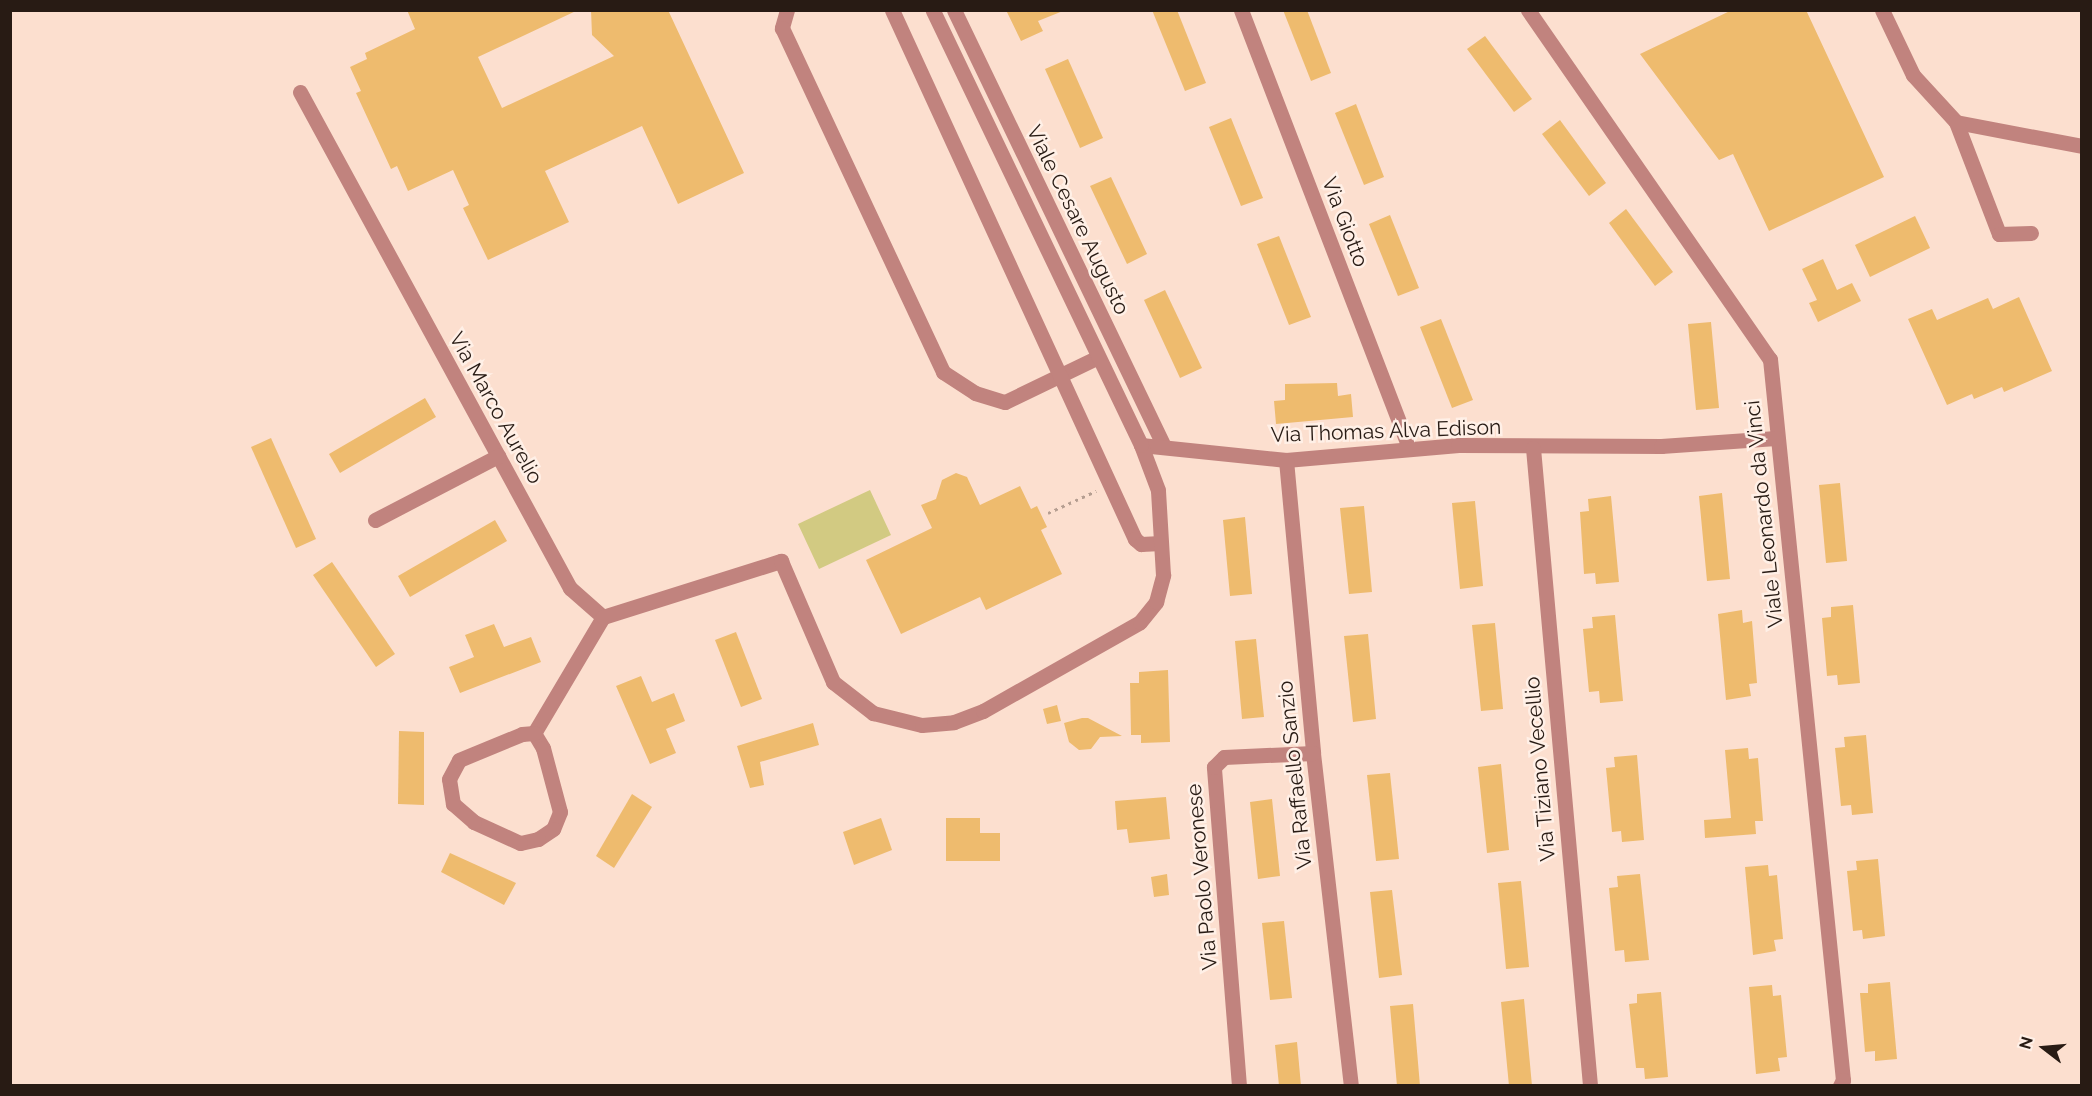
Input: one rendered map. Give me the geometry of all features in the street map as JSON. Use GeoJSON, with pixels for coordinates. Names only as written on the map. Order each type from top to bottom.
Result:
{"type":"FeatureCollection","features":[{"type":"Feature","properties":{"kind":"street"},"geometry":{"type":"LineString","coordinates":[[787,10],[782,28],[942,372],[975,393],[1005,402],[1098,357]]}},
{"type":"Feature","properties":{"kind":"street"},"geometry":{"type":"LineString","coordinates":[[892,10],[1057,375],[1135,540],[1141,544],[1161,543]]}},
{"type":"Feature","properties":{"kind":"street","name":"Viale Cesare Augusto"},"geometry":{"type":"LineString","coordinates":[[603,617],[781,561],[833,682],[873,713],[905,723],[938,724],[983,711],[1140,622],[1160,593],[1161,543],[1158,490],[1141,445],[933,10]]}},
{"type":"Feature","properties":{"kind":"street","name":"Viale Cesare Augusto"},"geometry":{"type":"LineString","coordinates":[[954,10],[1164,447]]}},
{"type":"Feature","properties":{"kind":"street","name":"Via Giotto"},"geometry":{"type":"LineString","coordinates":[[1241,10],[1409,448]]}},
{"type":"Feature","properties":{"kind":"street","name":"Viale Leonardo da Vinci"},"geometry":{"type":"LineString","coordinates":[[1528,10],[1770,359],[1776,438],[1843,1080],[1840,1086]]}},
{"type":"Feature","properties":{"kind":"street"},"geometry":{"type":"LineString","coordinates":[[1882,10],[1914,75],[1956,122],[2000,234],[2031,233]]}},
{"type":"Feature","properties":{"kind":"street","name":"Via Marco Aurelio"},"geometry":{"type":"LineString","coordinates":[[300,92],[570,588],[603,617]]}},
{"type":"Feature","properties":{"kind":"street"},"geometry":{"type":"LineString","coordinates":[[1956,122],[2082,146]]}},
{"type":"Feature","properties":{"kind":"street","name":"Via Thomas Alva Edison"},"geometry":{"type":"LineString","coordinates":[[1141,445],[1286,460],[1409,448],[1661,446],[1776,438]]}},
{"type":"Feature","properties":{"kind":"street","name":"Via Tiziano Vecellio"},"geometry":{"type":"LineString","coordinates":[[1533,448],[1590,1086]]}},
{"type":"Feature","properties":{"kind":"street"},"geometry":{"type":"LineString","coordinates":[[375,520],[498,456]]}},
{"type":"Feature","properties":{"kind":"street","name":"Via Raffaello Sanzio"},"geometry":{"type":"LineString","coordinates":[[1286,460],[1313,753],[1352,1086]]}},
{"type":"Feature","properties":{"kind":"street"},"geometry":{"type":"LineString","coordinates":[[534,734],[603,617]]}},
{"type":"Feature","properties":{"kind":"street"},"geometry":{"type":"LineString","coordinates":[[522,734],[534,734],[543,748],[560,812],[553,829],[538,839],[520,843],[474,822],[453,804],[449,779],[459,760],[522,734]]}},
{"type":"Feature","properties":{"kind":"street","name":"Via Paolo Veronese"},"geometry":{"type":"LineString","coordinates":[[1239,1086],[1214,767],[1224,757],[1313,753]]}},
{"type":"Feature","properties":{"kind":"path"},"geometry":{"type":"LineString","coordinates":[[1048,513],[1109,485]]}},
{"type":"Feature","properties":{"kind":"shaded area"},"geometry":{"type":"Polygon","coordinates":[[[870,490],[891,535],[819,569],[798,524],[870,490]]]}},
{"type":"Feature","properties":{"kind":"building"},"geometry":{"type":"Polygon","coordinates":[[[407,10],[578,10],[478,57],[502,108],[614,56],[592,35],[591,10],[668,10],[744,173],[678,204],[642,126],[545,171],[569,222],[488,260],[463,208],[469,205],[453,170],[408,191],[397,166],[391,169],[356,93],[361,91],[350,67],[367,59],[365,53],[415,29],[407,10]]]}},
{"type":"Feature","properties":{"kind":"building"},"geometry":{"type":"Polygon","coordinates":[[[1006,10],[1063,11],[1038,21],[1043,31],[1021,41],[1006,10]]]}},
{"type":"Feature","properties":{"kind":"building"},"geometry":{"type":"Polygon","coordinates":[[[1152,10],[1177,10],[1206,83],[1185,91],[1152,10]]]}},
{"type":"Feature","properties":{"kind":"building"},"geometry":{"type":"Polygon","coordinates":[[[1283,10],[1307,10],[1331,73],[1311,81],[1283,10]]]}},
{"type":"Feature","properties":{"kind":"building"},"geometry":{"type":"Polygon","coordinates":[[[1732,10],[1806,10],[1884,177],[1769,231],[1733,154],[1719,160],[1640,54],[1732,10]]]}},
{"type":"Feature","properties":{"kind":"building"},"geometry":{"type":"Polygon","coordinates":[[[1485,36],[1532,99],[1514,112],[1467,49],[1485,36]]]}},
{"type":"Feature","properties":{"kind":"building"},"geometry":{"type":"Polygon","coordinates":[[[1068,59],[1103,138],[1080,148],[1045,69],[1068,59]]]}},
{"type":"Feature","properties":{"kind":"building"},"geometry":{"type":"Polygon","coordinates":[[[1356,104],[1384,177],[1364,185],[1335,113],[1356,104]]]}},
{"type":"Feature","properties":{"kind":"building"},"geometry":{"type":"Polygon","coordinates":[[[1231,118],[1263,198],[1241,206],[1209,127],[1231,118]]]}},
{"type":"Feature","properties":{"kind":"building"},"geometry":{"type":"Polygon","coordinates":[[[1560,120],[1606,183],[1589,196],[1542,134],[1560,120]]]}},
{"type":"Feature","properties":{"kind":"building"},"geometry":{"type":"Polygon","coordinates":[[[1111,177],[1147,254],[1127,264],[1090,186],[1111,177]]]}},
{"type":"Feature","properties":{"kind":"building"},"geometry":{"type":"Polygon","coordinates":[[[1626,209],[1673,272],[1655,286],[1609,223],[1626,209]]]}},
{"type":"Feature","properties":{"kind":"building"},"geometry":{"type":"Polygon","coordinates":[[[1390,215],[1419,288],[1398,296],[1369,224],[1390,215]]]}},
{"type":"Feature","properties":{"kind":"building"},"geometry":{"type":"Polygon","coordinates":[[[1915,216],[1930,248],[1870,277],[1855,245],[1915,216]]]}},
{"type":"Feature","properties":{"kind":"building"},"geometry":{"type":"Polygon","coordinates":[[[1279,236],[1311,317],[1289,325],[1257,244],[1279,236]]]}},
{"type":"Feature","properties":{"kind":"building"},"geometry":{"type":"Polygon","coordinates":[[[1823,259],[1837,290],[1852,283],[1861,301],[1818,322],[1809,303],[1817,300],[1802,269],[1823,259]]]}},
{"type":"Feature","properties":{"kind":"building"},"geometry":{"type":"Polygon","coordinates":[[[1165,290],[1202,368],[1180,378],[1144,300],[1165,290]]]}},
{"type":"Feature","properties":{"kind":"building"},"geometry":{"type":"Polygon","coordinates":[[[2019,297],[2052,371],[2004,392],[2002,387],[1974,399],[1972,394],[1947,405],[1908,319],[1932,309],[1937,320],[1988,298],[1993,309],[2019,297]]]}},
{"type":"Feature","properties":{"kind":"building"},"geometry":{"type":"Polygon","coordinates":[[[1441,319],[1473,400],[1452,408],[1420,327],[1441,319]]]}},
{"type":"Feature","properties":{"kind":"building"},"geometry":{"type":"Polygon","coordinates":[[[1711,322],[1719,408],[1696,410],[1688,324],[1711,322]]]}},
{"type":"Feature","properties":{"kind":"building"},"geometry":{"type":"Polygon","coordinates":[[[1337,383],[1338,396],[1351,394],[1353,417],[1276,424],[1274,401],[1285,400],[1285,384],[1337,383]]]}},
{"type":"Feature","properties":{"kind":"building"},"geometry":{"type":"Polygon","coordinates":[[[425,398],[436,417],[340,473],[329,454],[425,398]]]}},
{"type":"Feature","properties":{"kind":"building"},"geometry":{"type":"Polygon","coordinates":[[[271,438],[316,539],[296,548],[251,447],[271,438]]]}},
{"type":"Feature","properties":{"kind":"building"},"geometry":{"type":"Polygon","coordinates":[[[956,473],[967,477],[980,505],[1020,486],[1031,509],[1037,506],[1047,527],[1041,530],[1062,574],[986,610],[980,597],[901,634],[866,560],[932,528],[921,505],[936,499],[942,480],[956,473]]]}},
{"type":"Feature","properties":{"kind":"building"},"geometry":{"type":"Polygon","coordinates":[[[1840,483],[1847,561],[1826,563],[1819,485],[1840,483]]]}},
{"type":"Feature","properties":{"kind":"building"},"geometry":{"type":"Polygon","coordinates":[[[1722,493],[1730,579],[1707,581],[1699,496],[1722,493]]]}},
{"type":"Feature","properties":{"kind":"building"},"geometry":{"type":"Polygon","coordinates":[[[1611,496],[1619,582],[1596,584],[1595,573],[1584,574],[1580,512],[1589,511],[1588,499],[1611,496]]]}},
{"type":"Feature","properties":{"kind":"building"},"geometry":{"type":"Polygon","coordinates":[[[1475,501],[1483,586],[1460,589],[1452,503],[1475,501]]]}},
{"type":"Feature","properties":{"kind":"building"},"geometry":{"type":"Polygon","coordinates":[[[1364,506],[1372,592],[1349,594],[1340,508],[1364,506]]]}},
{"type":"Feature","properties":{"kind":"building"},"geometry":{"type":"Polygon","coordinates":[[[1245,517],[1252,594],[1230,596],[1223,520],[1245,517]]]}},
{"type":"Feature","properties":{"kind":"building"},"geometry":{"type":"Polygon","coordinates":[[[495,520],[507,541],[410,597],[398,576],[495,520]]]}},
{"type":"Feature","properties":{"kind":"building"},"geometry":{"type":"Polygon","coordinates":[[[332,562],[395,654],[376,667],[313,575],[332,562]]]}},
{"type":"Feature","properties":{"kind":"building"},"geometry":{"type":"Polygon","coordinates":[[[1853,605],[1860,683],[1838,685],[1837,675],[1827,676],[1822,618],[1831,617],[1831,607],[1853,605]]]}},
{"type":"Feature","properties":{"kind":"building"},"geometry":{"type":"Polygon","coordinates":[[[1742,610],[1743,623],[1752,621],[1757,683],[1749,684],[1751,696],[1726,700],[1718,614],[1742,610]]]}},
{"type":"Feature","properties":{"kind":"building"},"geometry":{"type":"Polygon","coordinates":[[[1615,615],[1623,701],[1600,703],[1599,691],[1589,692],[1583,629],[1593,628],[1592,617],[1615,615]]]}},
{"type":"Feature","properties":{"kind":"building"},"geometry":{"type":"Polygon","coordinates":[[[1495,623],[1503,709],[1481,711],[1472,625],[1495,623]]]}},
{"type":"Feature","properties":{"kind":"building"},"geometry":{"type":"Polygon","coordinates":[[[494,624],[504,647],[531,637],[541,662],[460,693],[449,667],[474,657],[465,635],[494,624]]]}},
{"type":"Feature","properties":{"kind":"building"},"geometry":{"type":"Polygon","coordinates":[[[736,632],[762,699],[741,707],[715,640],[736,632]]]}},
{"type":"Feature","properties":{"kind":"building"},"geometry":{"type":"Polygon","coordinates":[[[1368,634],[1376,719],[1353,722],[1344,636],[1368,634]]]}},
{"type":"Feature","properties":{"kind":"building"},"geometry":{"type":"Polygon","coordinates":[[[1256,639],[1264,717],[1242,719],[1235,641],[1256,639]]]}},
{"type":"Feature","properties":{"kind":"building"},"geometry":{"type":"Polygon","coordinates":[[[1168,670],[1170,742],[1141,743],[1141,735],[1131,735],[1130,683],[1139,683],[1139,672],[1168,670]]]}},
{"type":"Feature","properties":{"kind":"building"},"geometry":{"type":"Polygon","coordinates":[[[641,676],[652,702],[674,693],[685,721],[666,729],[676,753],[650,764],[616,686],[641,676]]]}},
{"type":"Feature","properties":{"kind":"building"},"geometry":{"type":"Polygon","coordinates":[[[1057,705],[1061,721],[1047,724],[1043,709],[1057,705]]]}},
{"type":"Feature","properties":{"kind":"building"},"geometry":{"type":"Polygon","coordinates":[[[1088,718],[1122,736],[1100,737],[1091,749],[1079,750],[1069,742],[1064,723],[1088,718]]]}},
{"type":"Feature","properties":{"kind":"building"},"geometry":{"type":"Polygon","coordinates":[[[813,723],[819,745],[760,762],[764,785],[750,788],[737,746],[813,723]]]}},
{"type":"Feature","properties":{"kind":"building"},"geometry":{"type":"Polygon","coordinates":[[[399,731],[424,732],[424,805],[398,804],[399,731]]]}},
{"type":"Feature","properties":{"kind":"building"},"geometry":{"type":"Polygon","coordinates":[[[1866,735],[1873,813],[1852,815],[1851,805],[1841,806],[1835,748],[1845,747],[1844,737],[1866,735]]]}},
{"type":"Feature","properties":{"kind":"building"},"geometry":{"type":"Polygon","coordinates":[[[1748,748],[1749,759],[1758,758],[1763,821],[1755,821],[1756,834],[1705,838],[1704,820],[1731,818],[1725,750],[1748,748]]]}},
{"type":"Feature","properties":{"kind":"building"},"geometry":{"type":"Polygon","coordinates":[[[1637,755],[1644,840],[1622,842],[1621,831],[1612,832],[1606,768],[1615,767],[1614,757],[1637,755]]]}},
{"type":"Feature","properties":{"kind":"building"},"geometry":{"type":"Polygon","coordinates":[[[1501,764],[1509,850],[1487,853],[1478,767],[1501,764]]]}},
{"type":"Feature","properties":{"kind":"building"},"geometry":{"type":"Polygon","coordinates":[[[1390,773],[1399,859],[1376,861],[1367,775],[1390,773]]]}},
{"type":"Feature","properties":{"kind":"building"},"geometry":{"type":"Polygon","coordinates":[[[632,794],[652,807],[614,868],[596,856],[632,794]]]}},
{"type":"Feature","properties":{"kind":"building"},"geometry":{"type":"Polygon","coordinates":[[[1166,797],[1170,839],[1129,843],[1127,829],[1117,830],[1115,801],[1166,797]]]}},
{"type":"Feature","properties":{"kind":"building"},"geometry":{"type":"Polygon","coordinates":[[[1272,799],[1280,876],[1258,879],[1250,802],[1272,799]]]}},
{"type":"Feature","properties":{"kind":"building"},"geometry":{"type":"Polygon","coordinates":[[[881,818],[892,850],[854,865],[843,832],[881,818]]]}},
{"type":"Feature","properties":{"kind":"building"},"geometry":{"type":"Polygon","coordinates":[[[946,818],[980,818],[980,833],[1000,833],[1000,861],[946,861],[946,818]]]}},
{"type":"Feature","properties":{"kind":"building"},"geometry":{"type":"Polygon","coordinates":[[[450,853],[516,883],[504,905],[441,872],[450,853]]]}},
{"type":"Feature","properties":{"kind":"building"},"geometry":{"type":"Polygon","coordinates":[[[1878,859],[1885,936],[1863,939],[1862,930],[1853,931],[1847,871],[1857,870],[1856,861],[1878,859]]]}},
{"type":"Feature","properties":{"kind":"building"},"geometry":{"type":"Polygon","coordinates":[[[1768,865],[1769,876],[1777,875],[1783,939],[1774,940],[1776,951],[1753,955],[1745,867],[1768,865]]]}},
{"type":"Feature","properties":{"kind":"building"},"geometry":{"type":"Polygon","coordinates":[[[1167,874],[1169,895],[1154,897],[1151,877],[1167,874]]]}},
{"type":"Feature","properties":{"kind":"building"},"geometry":{"type":"Polygon","coordinates":[[[1640,874],[1649,960],[1625,962],[1624,950],[1615,951],[1609,888],[1618,887],[1617,876],[1640,874]]]}},
{"type":"Feature","properties":{"kind":"building"},"geometry":{"type":"Polygon","coordinates":[[[1521,881],[1529,967],[1506,969],[1498,883],[1521,881]]]}},
{"type":"Feature","properties":{"kind":"building"},"geometry":{"type":"Polygon","coordinates":[[[1392,890],[1402,975],[1379,978],[1370,892],[1392,890]]]}},
{"type":"Feature","properties":{"kind":"building"},"geometry":{"type":"Polygon","coordinates":[[[1284,921],[1292,998],[1270,1000],[1262,923],[1284,921]]]}},
{"type":"Feature","properties":{"kind":"building"},"geometry":{"type":"Polygon","coordinates":[[[1890,982],[1897,1059],[1875,1061],[1875,1051],[1865,1052],[1860,993],[1868,993],[1868,984],[1890,982]]]}},
{"type":"Feature","properties":{"kind":"building"},"geometry":{"type":"Polygon","coordinates":[[[1772,985],[1773,996],[1781,995],[1787,1057],[1778,1058],[1780,1071],[1756,1074],[1749,987],[1772,985]]]}},
{"type":"Feature","properties":{"kind":"building"},"geometry":{"type":"Polygon","coordinates":[[[1661,992],[1668,1077],[1645,1079],[1644,1068],[1636,1068],[1629,1004],[1637,1003],[1637,994],[1661,992]]]}},
{"type":"Feature","properties":{"kind":"building"},"geometry":{"type":"Polygon","coordinates":[[[1524,999],[1532,1086],[1509,1086],[1501,1002],[1524,999]]]}},
{"type":"Feature","properties":{"kind":"building"},"geometry":{"type":"Polygon","coordinates":[[[1413,1004],[1420,1086],[1397,1086],[1390,1006],[1413,1004]]]}},
{"type":"Feature","properties":{"kind":"building"},"geometry":{"type":"Polygon","coordinates":[[[1297,1042],[1301,1086],[1279,1086],[1275,1045],[1297,1042]]]}}]}
